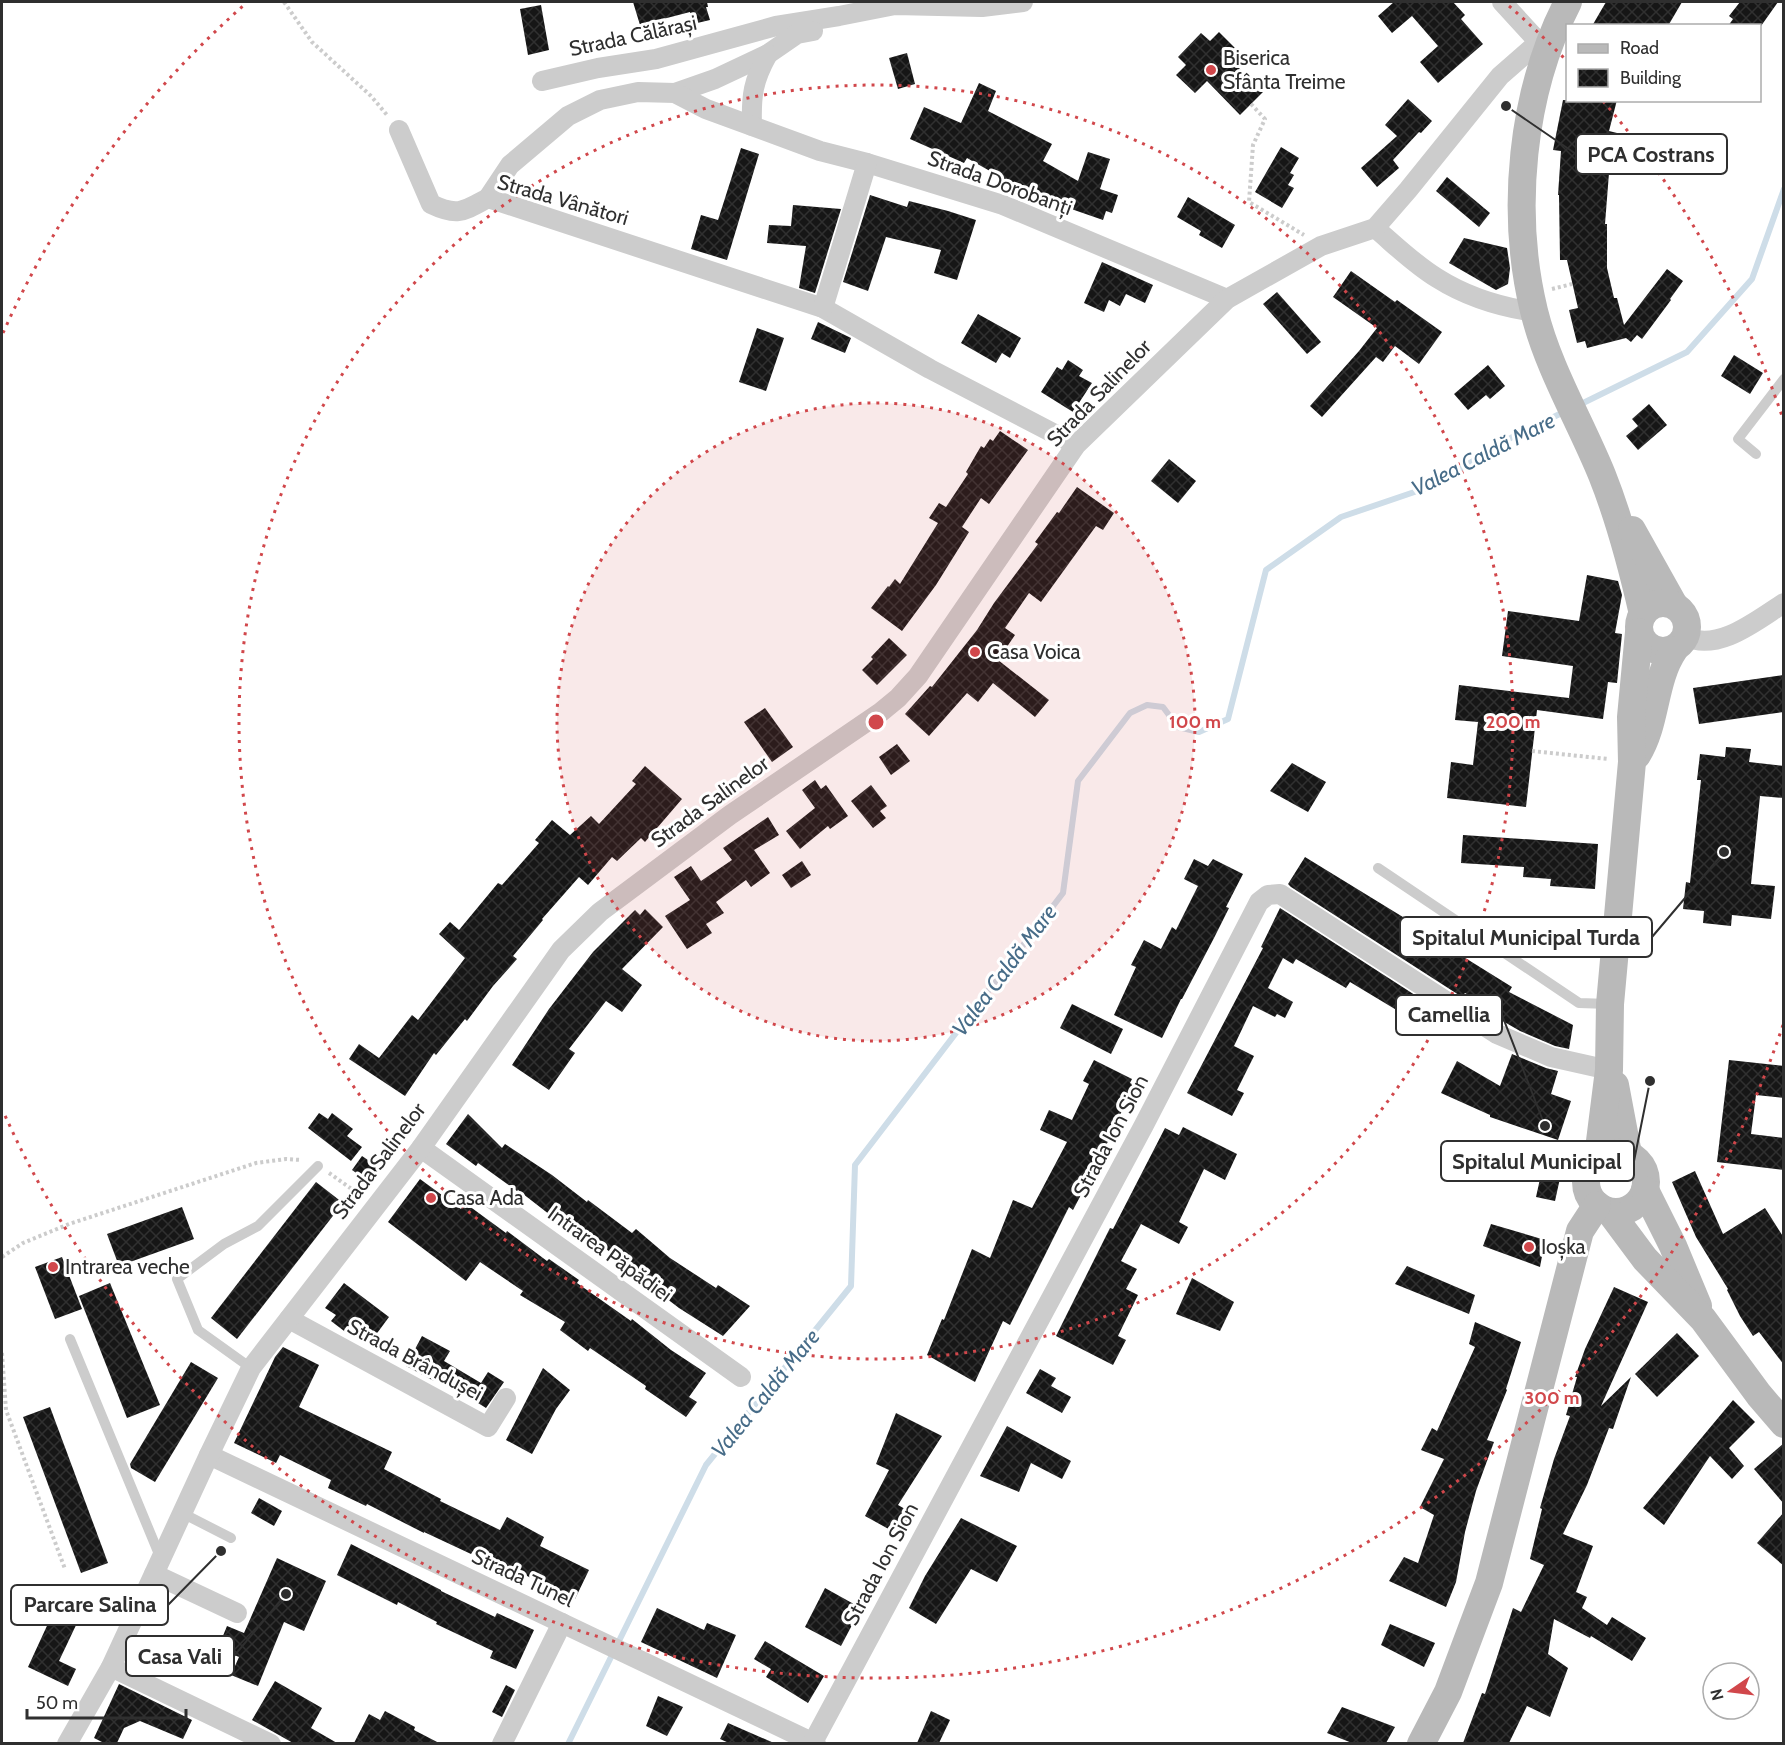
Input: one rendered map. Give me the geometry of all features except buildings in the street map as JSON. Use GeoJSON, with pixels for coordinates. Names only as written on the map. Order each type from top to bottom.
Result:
{"type":"FeatureCollection","features":[{"type":"Feature","properties":{"kind":"main road"},"geometry":{"type":"LineString","coordinates":[[1568,2],[1543,46],[1524,158],[1522,188],[1524,247],[1534,312],[1555,369],[1602,475],[1625,540],[1641,623],[1642,640],[1648,647],[1666,652],[1680,643]]}},
{"type":"Feature","properties":{"kind":"main road"},"geometry":{"type":"LineString","coordinates":[[1602,475],[1674,605]]}},
{"type":"Feature","properties":{"kind":"main road"},"geometry":{"type":"LineString","coordinates":[[1632,762],[1644,743],[1664,670],[1688,628],[1682,611],[1666,603],[1657,603],[1649,607],[1641,623],[1630,717],[1632,762],[1610,1004],[1609,1063],[1598,1157],[1587,1172],[1587,1190],[1645,1259],[1703,1319],[1759,1395],[1784,1424]]}},
{"type":"Feature","properties":{"kind":"main road"},"geometry":{"type":"LineString","coordinates":[[1609,1063],[1628,1154]]}},
{"type":"Feature","properties":{"kind":"main road"},"geometry":{"type":"LineString","coordinates":[[1598,1157],[1612,1151],[1628,1154],[1637,1160],[1646,1180],[1645,1190],[1637,1203],[1625,1211],[1604,1208]]}},
{"type":"Feature","properties":{"kind":"main road"},"geometry":{"type":"LineString","coordinates":[[1645,1190],[1673,1246],[1703,1319]]}},
{"type":"Feature","properties":{"kind":"main road"},"geometry":{"type":"LineString","coordinates":[[1421,1743],[1448,1692],[1489,1583],[1580,1231],[1604,1208]]}},
{"type":"Feature","properties":{"kind":"street","name":"Strada Călărași"},"geometry":{"type":"LineString","coordinates":[[542,81],[598,68],[656,59],[776,26],[895,5],[982,7],[1023,2]]}},
{"type":"Feature","properties":{"kind":"street"},"geometry":{"type":"LineString","coordinates":[[1502,2],[1543,46],[1500,76],[1375,228],[1437,278],[1472,296],[1497,305],[1534,312]]}},
{"type":"Feature","properties":{"kind":"street","name":"Strada Călărași"},"geometry":{"type":"LineString","coordinates":[[675,93],[715,79],[768,54],[797,34],[838,25],[841,20],[840,16]]}},
{"type":"Feature","properties":{"kind":"street"},"geometry":{"type":"LineString","coordinates":[[752,126],[753,87],[768,54]]}},
{"type":"Feature","properties":{"kind":"street","name":"Strada Dorobanți"},"geometry":{"type":"LineString","coordinates":[[488,198],[510,165],[568,116],[600,100],[638,92],[675,93],[706,109],[820,151],[1003,205],[1227,298]]}},
{"type":"Feature","properties":{"kind":"street","name":"Strada Vânători"},"geometry":{"type":"LineString","coordinates":[[399,130],[431,204],[446,212],[465,211],[488,198],[823,308],[930,369],[1076,445]]}},
{"type":"Feature","properties":{"kind":"street"},"geometry":{"type":"LineString","coordinates":[[823,308],[867,163]]}},
{"type":"Feature","properties":{"kind":"street","name":"Strada Salinelor"},"geometry":{"type":"LineString","coordinates":[[67,1743],[111,1667],[251,1368],[421,1148],[561,950],[600,912],[730,815],[881,712],[904,690],[918,676],[1076,445],[1227,298],[1321,246],[1375,228]]}},
{"type":"Feature","properties":{"kind":"street"},"geometry":{"type":"LineString","coordinates":[[1680,643],[1728,636],[1784,603]]}},
{"type":"Feature","properties":{"kind":"street","name":"Strada Ion Sion"},"geometry":{"type":"LineString","coordinates":[[813,1743],[1144,1125],[1259,902],[1268,895],[1280,894],[1497,1034],[1551,1057],[1609,1063]]}},
{"type":"Feature","properties":{"kind":"street","name":"Intrarea Păpădiei"},"geometry":{"type":"LineString","coordinates":[[421,1148],[741,1377]]}},
{"type":"Feature","properties":{"kind":"street","name":"Strada Brândușei"},"geometry":{"type":"LineString","coordinates":[[289,1319],[488,1427],[506,1398]]}},
{"type":"Feature","properties":{"kind":"street","name":"Strada Tunel"},"geometry":{"type":"LineString","coordinates":[[209,1455],[813,1743]]}},
{"type":"Feature","properties":{"kind":"street"},"geometry":{"type":"LineString","coordinates":[[157,1567],[237,1613]]}},
{"type":"Feature","properties":{"kind":"street"},"geometry":{"type":"LineString","coordinates":[[502,1743],[562,1623]]}},
{"type":"Feature","properties":{"kind":"street"},"geometry":{"type":"LineString","coordinates":[[111,1667],[271,1743]]}},
{"type":"Feature","properties":{"kind":"lane"},"geometry":{"type":"LineString","coordinates":[[1756,454],[1738,439],[1784,379]]}},
{"type":"Feature","properties":{"kind":"lane"},"geometry":{"type":"LineString","coordinates":[[1378,868],[1579,1003],[1610,1004]]}},
{"type":"Feature","properties":{"kind":"lane"},"geometry":{"type":"LineString","coordinates":[[251,1368],[198,1330],[177,1279],[224,1244],[258,1226],[318,1166]]}},
{"type":"Feature","properties":{"kind":"lane"},"geometry":{"type":"LineString","coordinates":[[69,1339],[157,1567]]}},
{"type":"Feature","properties":{"kind":"lane"},"geometry":{"type":"LineString","coordinates":[[182,1513],[231,1538]]}},
{"type":"Feature","properties":{"kind":"path"},"geometry":{"type":"LineString","coordinates":[[284,2],[312,42],[371,96],[399,130]]}},
{"type":"Feature","properties":{"kind":"path"},"geometry":{"type":"LineString","coordinates":[[1251,104],[1265,119],[1253,145],[1249,202],[1321,246]]}},
{"type":"Feature","properties":{"kind":"path"},"geometry":{"type":"LineString","coordinates":[[1562,287],[1572,284]]}},
{"type":"Feature","properties":{"kind":"path"},"geometry":{"type":"LineString","coordinates":[[1532,752],[1632,762]]}},
{"type":"Feature","properties":{"kind":"path"},"geometry":{"type":"LineString","coordinates":[[2,1257],[23,1243],[69,1224],[256,1163],[286,1159],[309,1161],[376,1206]]}},
{"type":"Feature","properties":{"kind":"path"},"geometry":{"type":"LineString","coordinates":[[2,1353],[6,1410],[65,1569]]}},
{"type":"Feature","properties":{"kind":"waterway","name":"Valea Caldă Mare"},"geometry":{"type":"LineString","coordinates":[[1577,406],[1687,352],[1752,279],[1784,189]]}},
{"type":"Feature","properties":{"kind":"waterway","name":"Valea Caldă Mare"},"geometry":{"type":"LineString","coordinates":[[568,1744],[706,1465],[851,1286],[855,1165],[1063,893],[1078,781],[1130,713],[1147,705],[1163,707],[1178,727],[1199,732],[1228,719],[1266,570],[1341,517],[1432,486],[1514,436],[1566,411]]}},
{"type":"Feature","properties":{"kind":"place","name":"Biserica Sfânta Treime"},"geometry":{"type":"Point","coordinates":[1211,70]}},
{"type":"Feature","properties":{"kind":"place","name":"PCA Costrans"},"geometry":{"type":"Point","coordinates":[1506,106]}},
{"type":"Feature","properties":{"kind":"place","name":"Casa Voica"},"geometry":{"type":"Point","coordinates":[975,652]}},
{"type":"Feature","properties":{"kind":"place","name":"Spitalul Municipal Turda"},"geometry":{"type":"Point","coordinates":[1724,852]}},
{"type":"Feature","properties":{"kind":"place","name":"Spitalul Municipal"},"geometry":{"type":"Point","coordinates":[1650,1081]}},
{"type":"Feature","properties":{"kind":"place","name":"Camellia"},"geometry":{"type":"Point","coordinates":[1545,1126]}},
{"type":"Feature","properties":{"kind":"place","name":"Casa Ada"},"geometry":{"type":"Point","coordinates":[431,1198]}},
{"type":"Feature","properties":{"kind":"place","name":"Ioșka"},"geometry":{"type":"Point","coordinates":[1529,1247]}},
{"type":"Feature","properties":{"kind":"place","name":"Intrarea veche"},"geometry":{"type":"Point","coordinates":[53,1267]}},
{"type":"Feature","properties":{"kind":"place","name":"Parcare Salina"},"geometry":{"type":"Point","coordinates":[221,1551]}},
{"type":"Feature","properties":{"kind":"place","name":"Casa Vali"},"geometry":{"type":"Point","coordinates":[286,1594]}}]}
